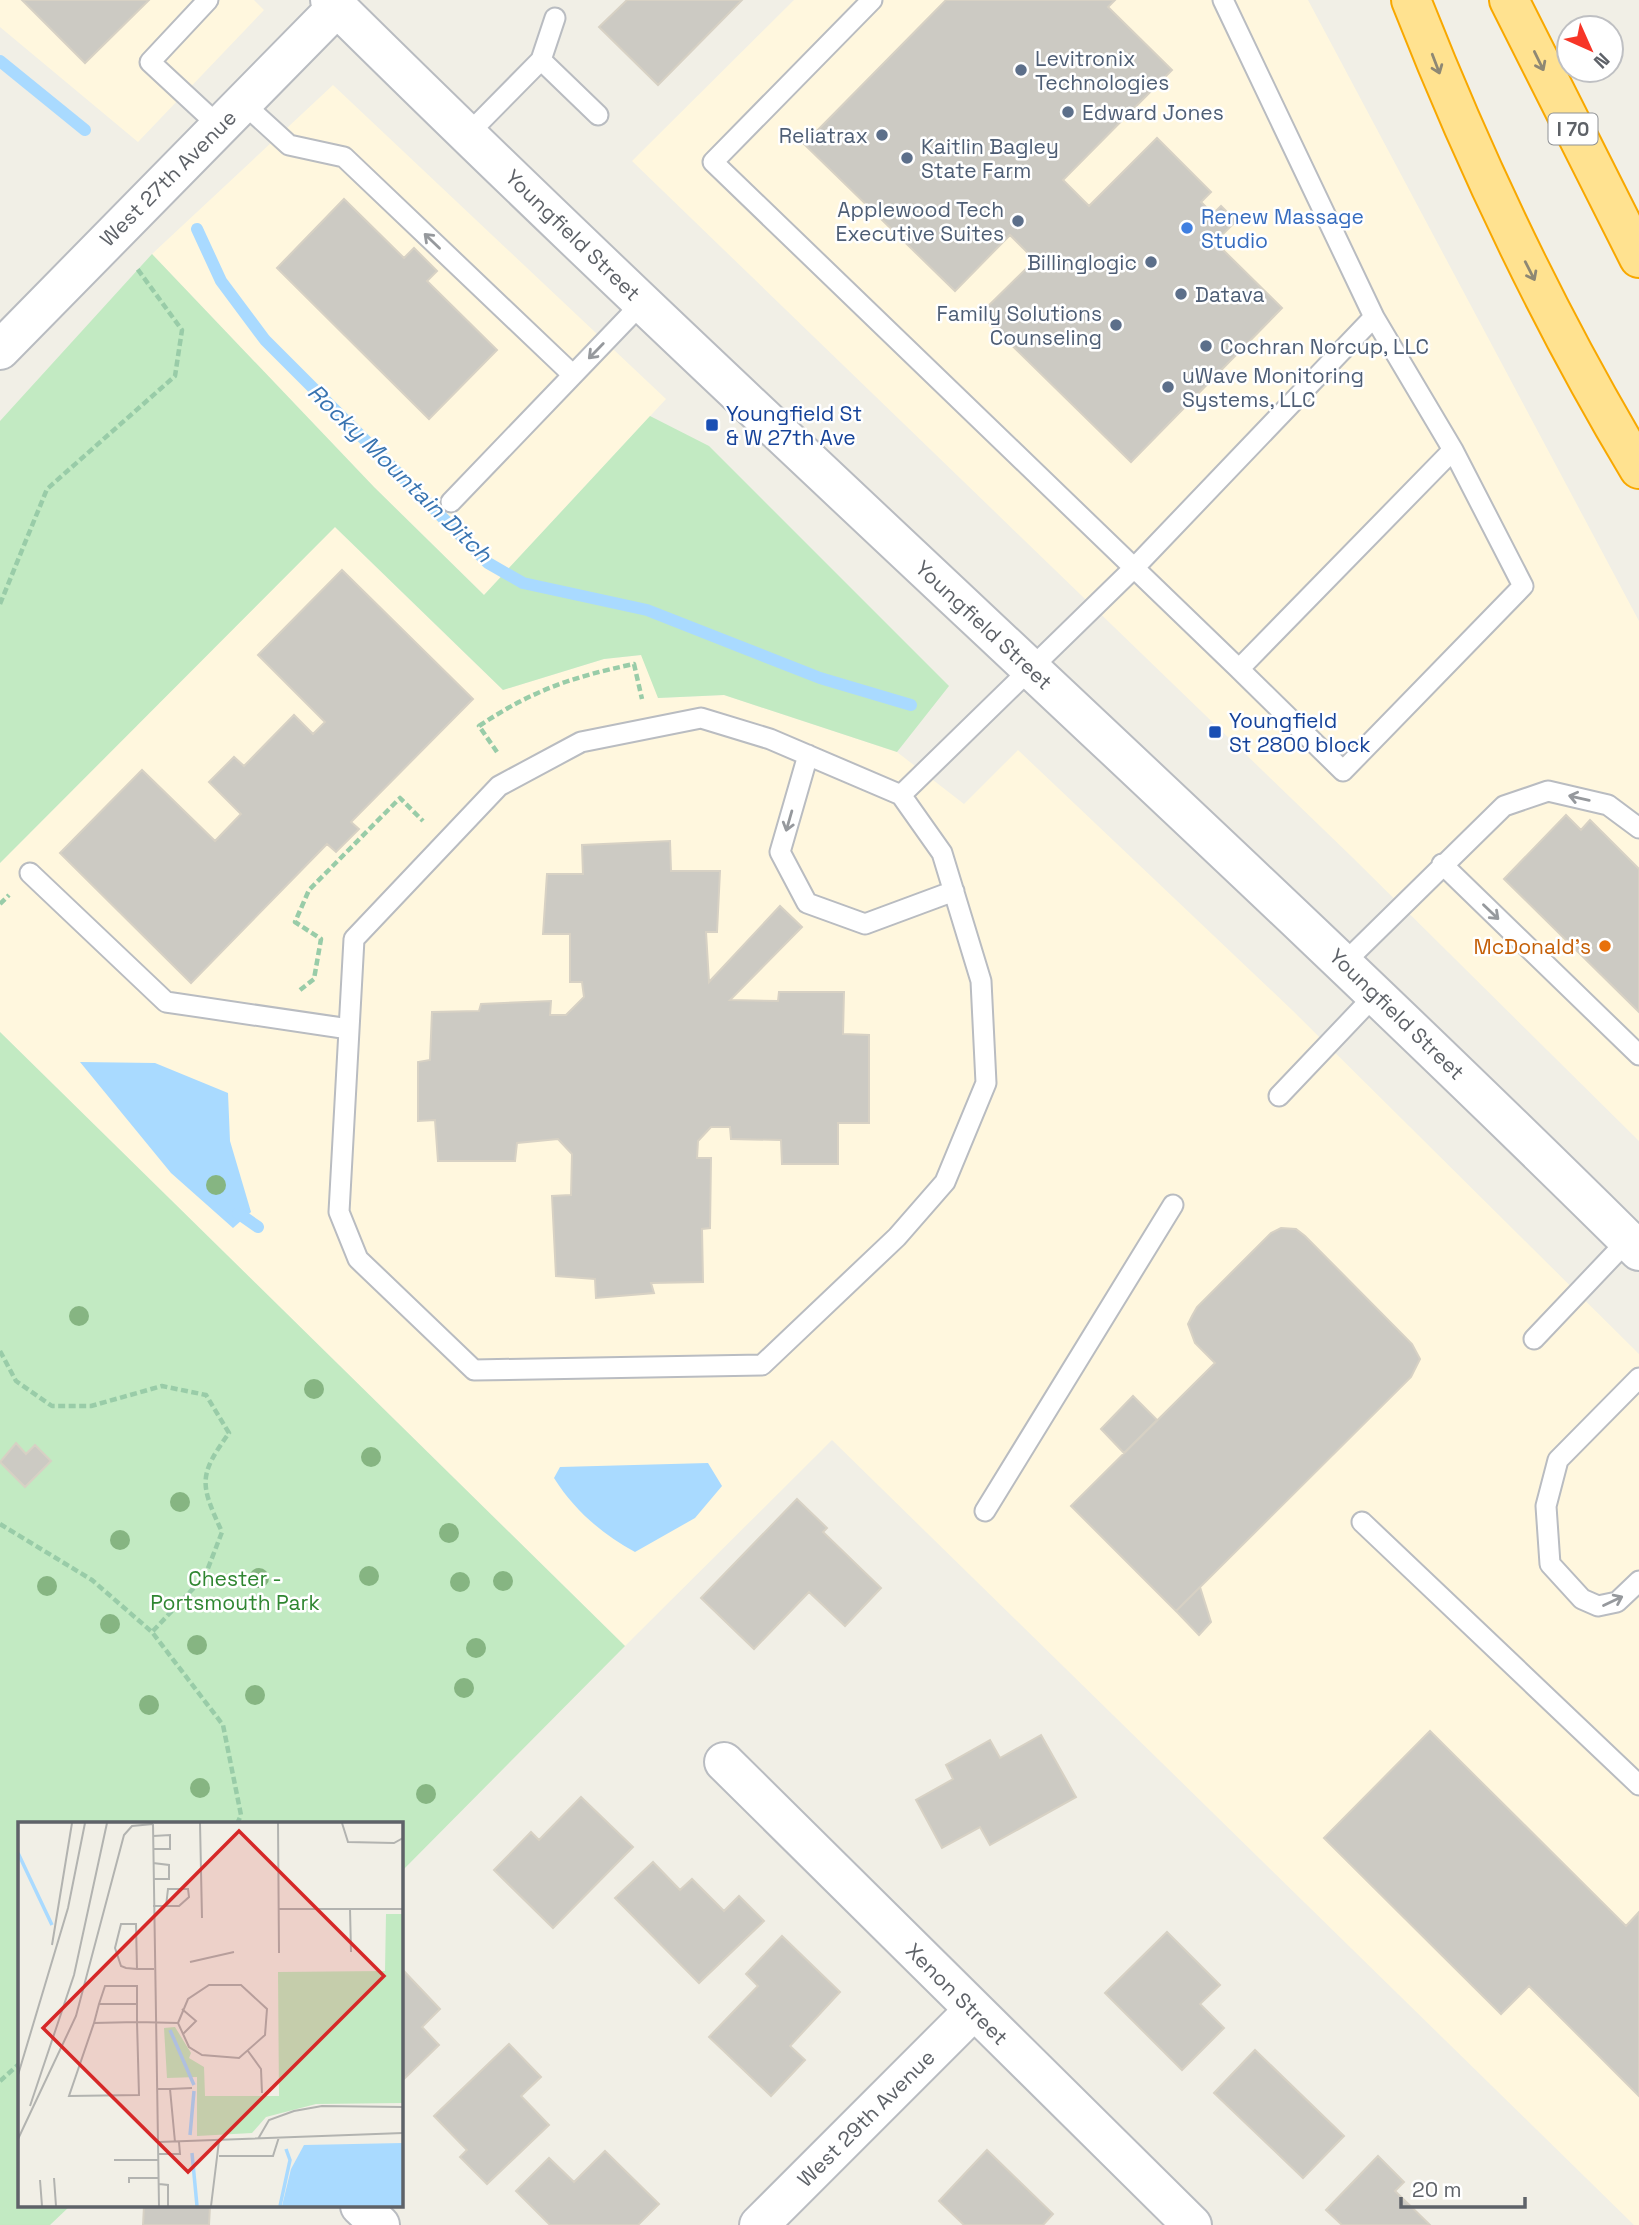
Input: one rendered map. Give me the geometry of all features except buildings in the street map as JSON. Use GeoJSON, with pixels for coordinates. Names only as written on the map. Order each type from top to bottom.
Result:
{"type":"FeatureCollection","features":[{"type":"Feature","properties":{"kind":"highway"},"geometry":{"type":"LineString","coordinates":[[1411,0],[1476,159],[1518,248],[1588,384],[1639,469]]}},
{"type":"Feature","properties":{"kind":"highway","name":"I 70"},"geometry":{"type":"LineString","coordinates":[[1509,0],[1639,258]]}},
{"type":"Feature","properties":{"kind":"street","name":"West 27th Avenue"},"geometry":{"type":"LineString","coordinates":[[0,350],[231,114],[333,4]]}},
{"type":"Feature","properties":{"kind":"street","name":"Youngfield Street"},"geometry":{"type":"LineString","coordinates":[[333,4],[643,302],[1345,963],[1633,1245]]}},
{"type":"Feature","properties":{"kind":"street","name":"Xenon Street"},"geometry":{"type":"LineString","coordinates":[[724,1762],[1192,2225]]}},
{"type":"Feature","properties":{"kind":"street","name":"West 29th Avenue"},"geometry":{"type":"LineString","coordinates":[[759,2225],[973,2011]]}},
{"type":"Feature","properties":{"kind":"street"},"geometry":{"type":"LineString","coordinates":[[362,2208],[380,2225]]}},
{"type":"Feature","properties":{"kind":"lane"},"geometry":{"type":"LineString","coordinates":[[208,0],[150,62],[231,114],[289,145],[344,157],[573,375]]}},
{"type":"Feature","properties":{"kind":"lane"},"geometry":{"type":"LineString","coordinates":[[872,0],[713,162],[1136,566],[1343,771],[1523,586],[1453,450],[1374,317],[1223,0]]}},
{"type":"Feature","properties":{"kind":"lane"},"geometry":{"type":"LineString","coordinates":[[468,134],[541,60],[555,19]]}},
{"type":"Feature","properties":{"kind":"lane"},"geometry":{"type":"LineString","coordinates":[[541,60],[598,115]]}},
{"type":"Feature","properties":{"kind":"lane"},"geometry":{"type":"LineString","coordinates":[[451,502],[643,302]]}},
{"type":"Feature","properties":{"kind":"lane"},"geometry":{"type":"LineString","coordinates":[[901,796],[1136,566],[1374,317]]}},
{"type":"Feature","properties":{"kind":"lane"},"geometry":{"type":"LineString","coordinates":[[1239,668],[1453,450]]}},
{"type":"Feature","properties":{"kind":"lane"},"geometry":{"type":"LineString","coordinates":[[701,718],[770,739],[901,796],[942,853],[981,981],[986,1083],[945,1182],[897,1237],[762,1365],[474,1370],[358,1259],[339,1212],[354,939],[499,786],[581,742],[701,718]]}},
{"type":"Feature","properties":{"kind":"lane"},"geometry":{"type":"LineString","coordinates":[[808,755],[780,852],[807,903],[865,924],[954,891]]}},
{"type":"Feature","properties":{"kind":"lane"},"geometry":{"type":"LineString","coordinates":[[1345,963],[1442,864],[1504,806],[1548,791],[1608,805],[1639,828]]}},
{"type":"Feature","properties":{"kind":"lane"},"geometry":{"type":"LineString","coordinates":[[1442,864],[1639,1055]]}},
{"type":"Feature","properties":{"kind":"lane"},"geometry":{"type":"LineString","coordinates":[[30,873],[166,1002],[349,1029]]}},
{"type":"Feature","properties":{"kind":"lane"},"geometry":{"type":"LineString","coordinates":[[1279,1096],[1376,994]]}},
{"type":"Feature","properties":{"kind":"lane"},"geometry":{"type":"LineString","coordinates":[[985,1511],[1173,1205]]}},
{"type":"Feature","properties":{"kind":"lane"},"geometry":{"type":"LineString","coordinates":[[1534,1339],[1633,1245]]}},
{"type":"Feature","properties":{"kind":"lane"},"geometry":{"type":"LineString","coordinates":[[1636,1387],[1558,1460],[1546,1506],[1550,1564],[1583,1599],[1598,1606],[1618,1602],[1639,1581]]}},
{"type":"Feature","properties":{"kind":"lane"},"geometry":{"type":"LineString","coordinates":[[1362,1522],[1639,1785]]}},
{"type":"Feature","properties":{"kind":"path"},"geometry":{"type":"LineString","coordinates":[[0,604],[47,489],[175,376],[181,330],[136,267]]}},
{"type":"Feature","properties":{"kind":"path"},"geometry":{"type":"LineString","coordinates":[[499,755],[479,726],[515,702],[571,678],[634,664],[649,729]]}},
{"type":"Feature","properties":{"kind":"path"},"geometry":{"type":"LineString","coordinates":[[286,990],[299,991],[314,979],[321,939],[295,922],[309,890],[400,799],[425,822],[434,814]]}},
{"type":"Feature","properties":{"kind":"path"},"geometry":{"type":"LineString","coordinates":[[0,904],[30,873]]}},
{"type":"Feature","properties":{"kind":"path"},"geometry":{"type":"LineString","coordinates":[[0,1351],[16,1381],[52,1406],[91,1406],[162,1386],[206,1395],[229,1433],[206,1464],[207,1499],[222,1532],[205,1576],[152,1632]]}},
{"type":"Feature","properties":{"kind":"path"},"geometry":{"type":"LineString","coordinates":[[0,1524],[92,1580],[152,1632],[223,1726],[241,1815],[238,1822]]}},
{"type":"Feature","properties":{"kind":"path"},"geometry":{"type":"LineString","coordinates":[[0,2081],[18,2065]]}},
{"type":"Feature","properties":{"kind":"shaded area"},"geometry":{"type":"Polygon","coordinates":[[[0,0],[254,0],[264,10],[138,142],[0,27],[0,0]]]}},
{"type":"Feature","properties":{"kind":"shaded area"},"geometry":{"type":"Polygon","coordinates":[[[794,0],[1308,0],[1639,621],[1639,1141],[1352,857],[632,161],[794,0]]]}},
{"type":"Feature","properties":{"kind":"shaded area"},"geometry":{"type":"Polygon","coordinates":[[[333,85],[666,399],[484,595],[374,487],[152,254],[333,85]]]}},
{"type":"Feature","properties":{"kind":"shaded area"},"geometry":{"type":"Polygon","coordinates":[[[335,527],[503,690],[604,659],[642,655],[659,698],[724,695],[897,752],[964,804],[1018,750],[1292,1010],[1639,1354],[1639,2225],[1634,2225],[832,1440],[625,1646],[0,1032],[0,863],[335,527]]]}},
{"type":"Feature","properties":{"kind":"green space"},"geometry":{"type":"Polygon","coordinates":[[[152,254],[374,487],[484,595],[650,416],[709,446],[949,686],[897,752],[724,695],[658,698],[641,655],[604,659],[503,690],[335,527],[0,863],[0,421],[152,254]]]}},
{"type":"Feature","properties":{"kind":"green space","name":"Chester - Portsmouth Park"},"geometry":{"type":"Polygon","coordinates":[[[0,1032],[625,1646],[402,1871],[402,1822],[18,1822],[18,2208],[68,2208],[50,2225],[0,2225],[0,1032]]]}},
{"type":"Feature","properties":{"kind":"water"},"geometry":{"type":"Polygon","coordinates":[[[80,1062],[155,1063],[228,1093],[230,1141],[251,1212],[233,1228],[171,1173],[80,1062]]]}},
{"type":"Feature","properties":{"kind":"water"},"geometry":{"type":"Polygon","coordinates":[[[708,1463],[722,1486],[695,1518],[635,1552],[590,1520],[570,1501],[554,1478],[560,1467],[708,1463]]]}},
{"type":"Feature","properties":{"kind":"waterway","name":"Rocky Mountain Ditch"},"geometry":{"type":"LineString","coordinates":[[0,61],[85,130]]}},
{"type":"Feature","properties":{"kind":"waterway","name":"Rocky Mountain Ditch"},"geometry":{"type":"LineString","coordinates":[[197,229],[221,281],[265,340],[488,563],[523,583],[647,610],[820,678],[911,705]]}},
{"type":"Feature","properties":{"kind":"waterway"},"geometry":{"type":"LineString","coordinates":[[238,1213],[258,1227]]}},
{"type":"Feature","properties":{"kind":"place","name":"Levitronix Technologies"},"geometry":{"type":"Point","coordinates":[1021,70]}},
{"type":"Feature","properties":{"kind":"place","name":"Edward Jones"},"geometry":{"type":"Point","coordinates":[1068,112]}},
{"type":"Feature","properties":{"kind":"place","name":"Reliatrax"},"geometry":{"type":"Point","coordinates":[882,135]}},
{"type":"Feature","properties":{"kind":"place","name":"Kaitlin Bagley State Farm"},"geometry":{"type":"Point","coordinates":[907,158]}},
{"type":"Feature","properties":{"kind":"place","name":"Applewood Tech Executive Suites"},"geometry":{"type":"Point","coordinates":[1018,221]}},
{"type":"Feature","properties":{"kind":"place","name":"Renew Massage Studio"},"geometry":{"type":"Point","coordinates":[1187,228]}},
{"type":"Feature","properties":{"kind":"place","name":"Billinglogic"},"geometry":{"type":"Point","coordinates":[1151,262]}},
{"type":"Feature","properties":{"kind":"place","name":"Datava"},"geometry":{"type":"Point","coordinates":[1181,294]}},
{"type":"Feature","properties":{"kind":"place","name":"Family Solutions Counseling"},"geometry":{"type":"Point","coordinates":[1116,325]}},
{"type":"Feature","properties":{"kind":"place","name":"Cochran Norcup, LLC"},"geometry":{"type":"Point","coordinates":[1206,346]}},
{"type":"Feature","properties":{"kind":"place","name":"uWave Monitoring Systems, LLC"},"geometry":{"type":"Point","coordinates":[1168,387]}},
{"type":"Feature","properties":{"kind":"place","name":"Youngfield St & W 27th Ave"},"geometry":{"type":"Point","coordinates":[712,425]}},
{"type":"Feature","properties":{"kind":"place","name":"Youngfield St 2800 block"},"geometry":{"type":"Point","coordinates":[1215,732]}},
{"type":"Feature","properties":{"kind":"place","name":"McDonald's"},"geometry":{"type":"Point","coordinates":[1605,946]}}]}
